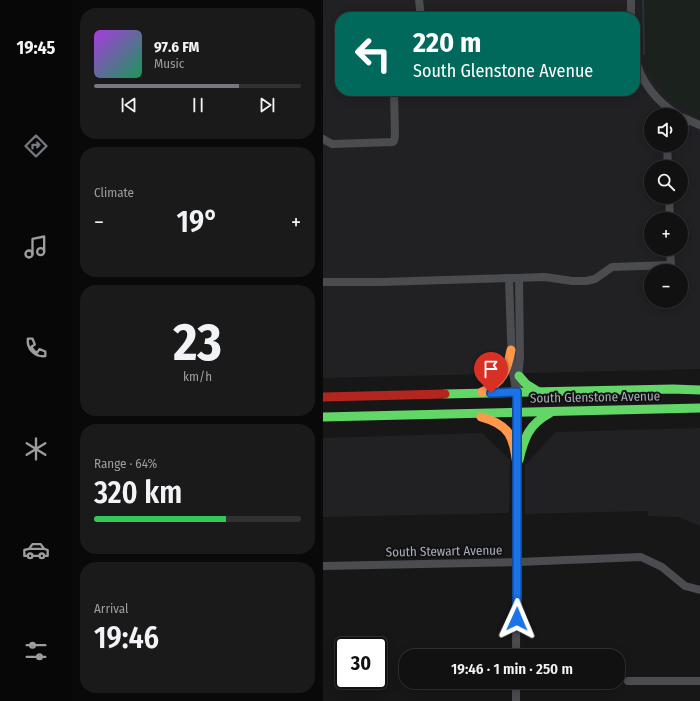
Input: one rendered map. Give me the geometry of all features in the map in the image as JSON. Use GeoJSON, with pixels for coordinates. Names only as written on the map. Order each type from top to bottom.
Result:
{"type":"FeatureCollection","features":[{"type":"Feature","properties":{"kind":"main road"},"geometry":{"type":"LineString","coordinates":[[478,394],[491,389],[499,382],[505,370],[511,350]]}},
{"type":"Feature","properties":{"kind":"main road"},"geometry":{"type":"LineString","coordinates":[[519,376],[526,384],[539,392]]}},
{"type":"Feature","properties":{"kind":"main road","name":"South Glenstone Avenue"},"geometry":{"type":"LineString","coordinates":[[323,397],[673,389],[700,390]]}},
{"type":"Feature","properties":{"kind":"main road","name":"South Glenstone Avenue"},"geometry":{"type":"LineString","coordinates":[[323,417],[700,408]]}},
{"type":"Feature","properties":{"kind":"main road"},"geometry":{"type":"LineString","coordinates":[[517,465],[523,443],[530,428],[537,420],[555,412]]}},
{"type":"Feature","properties":{"kind":"main road"},"geometry":{"type":"LineString","coordinates":[[459,414],[489,418],[506,428],[512,438],[517,465]]}},
{"type":"Feature","properties":{"kind":"street"},"geometry":{"type":"LineString","coordinates":[[419,0],[420,12]]}},
{"type":"Feature","properties":{"kind":"street"},"geometry":{"type":"LineString","coordinates":[[631,0],[631,12]]}},
{"type":"Feature","properties":{"kind":"street"},"geometry":{"type":"LineString","coordinates":[[640,70],[651,91],[669,108]]}},
{"type":"Feature","properties":{"kind":"street"},"geometry":{"type":"LineString","coordinates":[[323,139],[332,144],[395,141],[394,96]]}},
{"type":"Feature","properties":{"kind":"street"},"geometry":{"type":"LineString","coordinates":[[688,120],[700,125]]}},
{"type":"Feature","properties":{"kind":"street"},"geometry":{"type":"LineString","coordinates":[[323,282],[381,282],[509,278],[545,278],[572,281],[592,280],[599,277],[608,268],[612,267],[671,265],[671,256]]}},
{"type":"Feature","properties":{"kind":"street"},"geometry":{"type":"LineString","coordinates":[[509,278],[513,379],[517,392]]}},
{"type":"Feature","properties":{"kind":"street"},"geometry":{"type":"LineString","coordinates":[[516,649],[519,278]]}},
{"type":"Feature","properties":{"kind":"street","name":"South Stewart Avenue"},"geometry":{"type":"LineString","coordinates":[[323,566],[518,562],[641,557],[662,567],[685,586],[700,590]]}},
{"type":"Feature","properties":{"kind":"street"},"geometry":{"type":"LineString","coordinates":[[628,681],[700,681]]}},
{"type":"Feature","properties":{"kind":"street"},"geometry":{"type":"LineString","coordinates":[[516,689],[516,701]]}},
{"type":"Feature","properties":{"kind":"shaded area"},"geometry":{"type":"Polygon","coordinates":[[[323,0],[641,0],[642,46],[646,65],[697,116],[700,117],[700,369],[323,378],[323,0]]]}},
{"type":"Feature","properties":{"kind":"shaded area"},"geometry":{"type":"Polygon","coordinates":[[[641,0],[700,0],[700,117],[688,112],[688,108],[681,108],[672,101],[664,94],[651,76],[643,56],[641,0]]]}},
{"type":"Feature","properties":{"kind":"shaded area"},"geometry":{"type":"Polygon","coordinates":[[[700,428],[700,526],[678,517],[648,516],[647,511],[525,514],[525,465],[556,432],[700,428]]]}},
{"type":"Feature","properties":{"kind":"shaded area"},"geometry":{"type":"Polygon","coordinates":[[[482,433],[510,460],[509,513],[323,517],[323,438],[482,433]]]}},
{"type":"Feature","properties":{"kind":"waterway"},"geometry":{"type":"LineString","coordinates":[[643,0],[644,54]]}},
{"type":"Feature","properties":{"kind":"traffic: fast"},"geometry":{"type":"LineString","coordinates":[[519,376],[526,384],[539,392]]}},
{"type":"Feature","properties":{"kind":"traffic: fast"},"geometry":{"type":"LineString","coordinates":[[445,394],[673,389],[700,390]]}},
{"type":"Feature","properties":{"kind":"traffic: fast"},"geometry":{"type":"LineString","coordinates":[[323,417],[700,408]]}},
{"type":"Feature","properties":{"kind":"traffic: fast"},"geometry":{"type":"LineString","coordinates":[[519,460],[525,438],[532,427],[550,413]]}},
{"type":"Feature","properties":{"kind":"traffic: slow"},"geometry":{"type":"LineString","coordinates":[[482,392],[495,385],[503,376],[508,364],[511,350]]}},
{"type":"Feature","properties":{"kind":"traffic: slow"},"geometry":{"type":"LineString","coordinates":[[481,417],[491,420],[505,428],[512,440],[517,465]]}},
{"type":"Feature","properties":{"kind":"traffic: jam"},"geometry":{"type":"LineString","coordinates":[[323,397],[445,394]]}},
{"type":"Feature","properties":{"kind":"route"},"geometry":{"type":"LineString","coordinates":[[491,393],[517,392],[517,619]]}}]}
